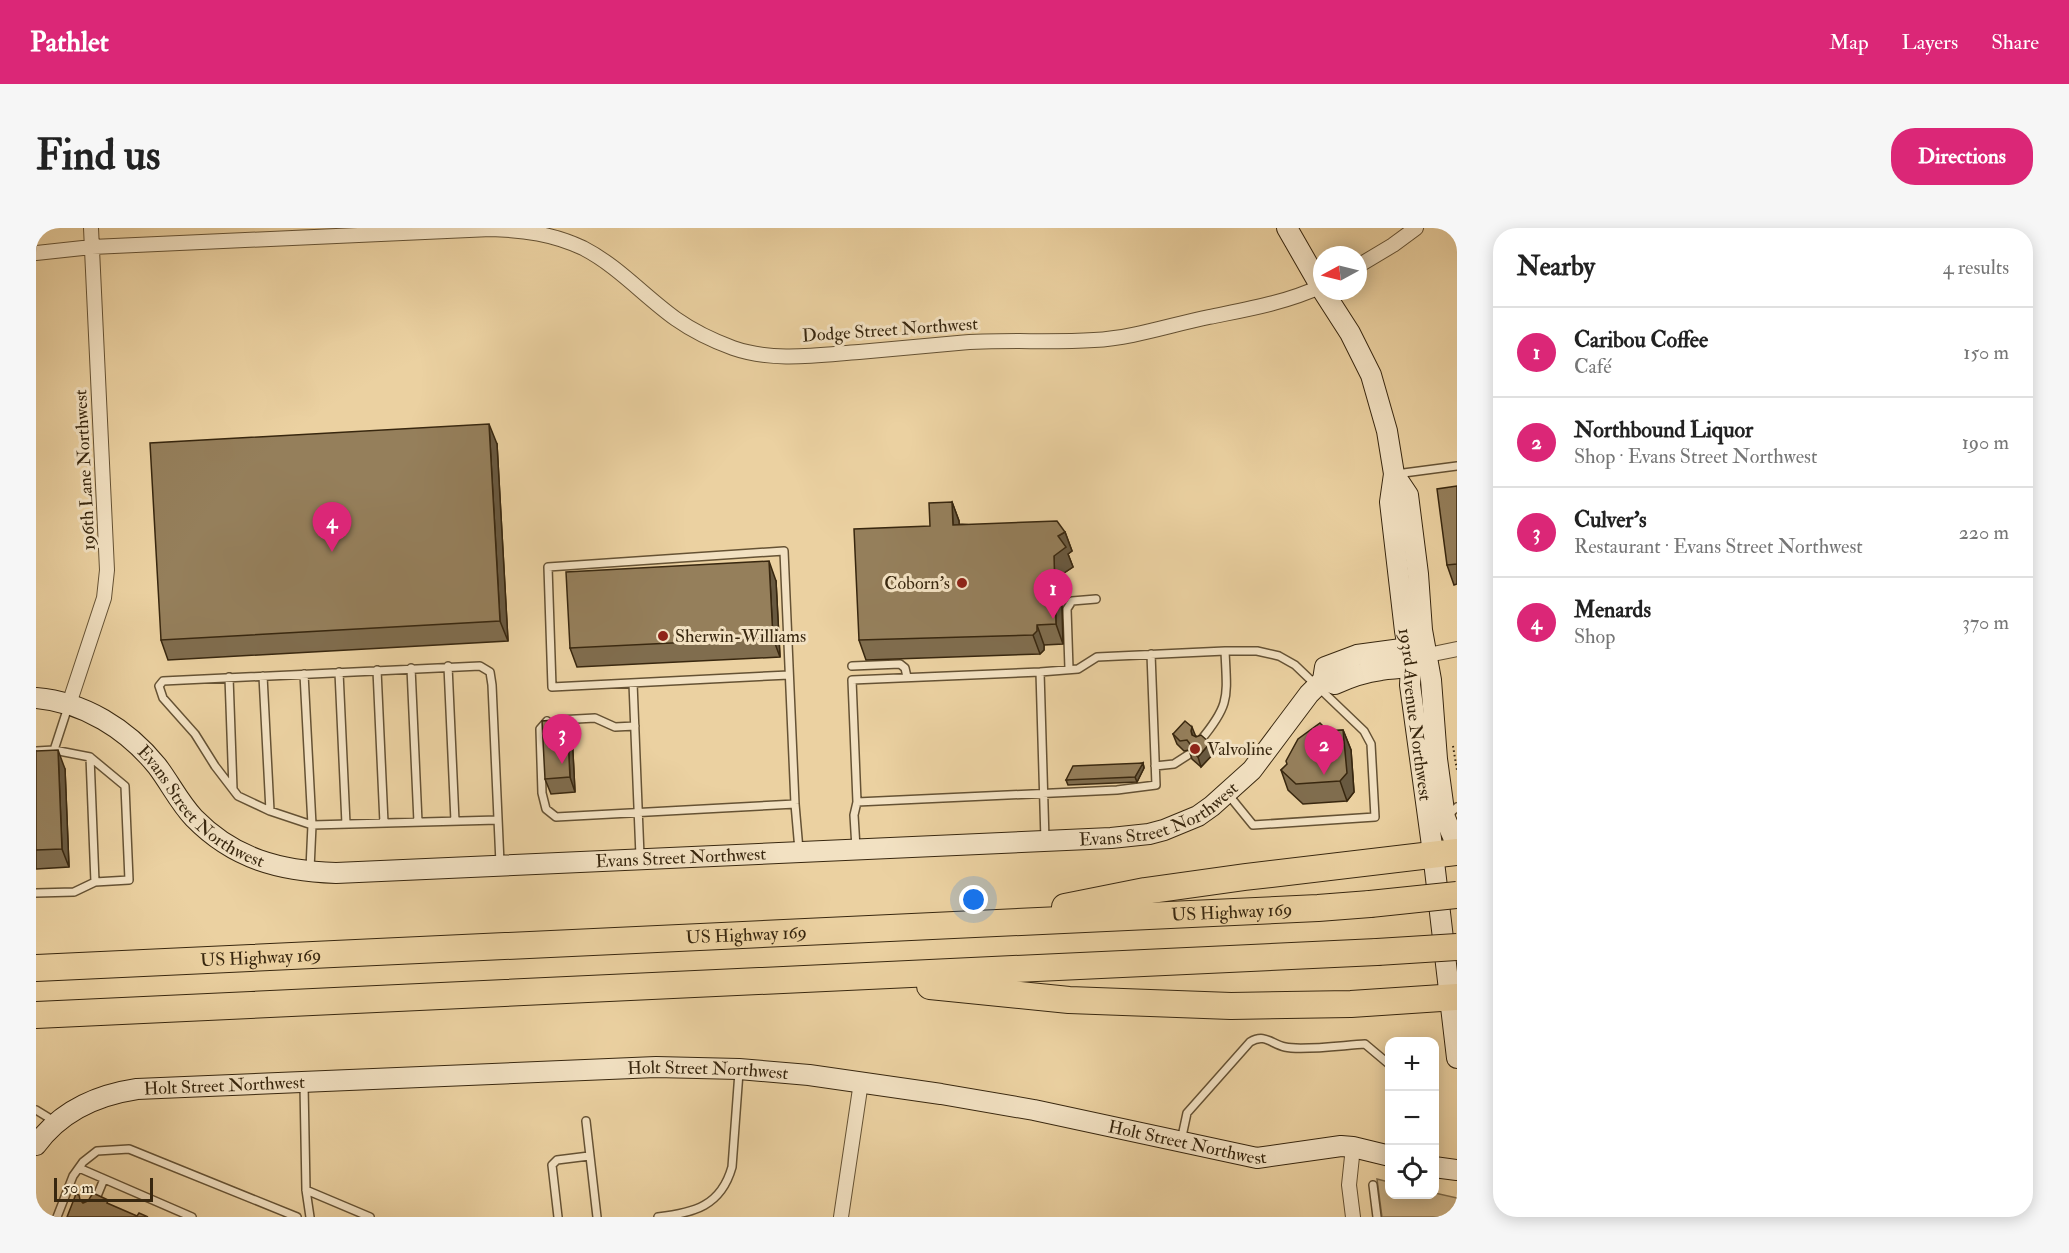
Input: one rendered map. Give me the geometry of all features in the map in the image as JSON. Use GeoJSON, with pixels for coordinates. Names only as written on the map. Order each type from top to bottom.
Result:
{"type":"FeatureCollection","features":[{"type":"Feature","properties":{"kind":"highway"},"geometry":{"type":"LineString","coordinates":[[983,924],[1144,891],[1449,850]]}},
{"type":"Feature","properties":{"kind":"highway","name":"US Highway 169"},"geometry":{"type":"LineString","coordinates":[[36,968],[983,924],[1370,904],[1457,895]]}},
{"type":"Feature","properties":{"kind":"highway"},"geometry":{"type":"LineString","coordinates":[[36,1015],[1377,952],[1451,951]]}},
{"type":"Feature","properties":{"kind":"highway"},"geometry":{"type":"LineString","coordinates":[[837,977],[1069,1000],[1208,1005],[1351,1004],[1453,998]]}},
{"type":"Feature","properties":{"kind":"street","name":"196th Lane Northwest"},"geometry":{"type":"LineString","coordinates":[[69,704],[104,598],[107,570],[91,228]]}},
{"type":"Feature","properties":{"kind":"street","name":"193rd Avenue Northwest"},"geometry":{"type":"LineString","coordinates":[[1287,228],[1313,273]]}},
{"type":"Feature","properties":{"kind":"street"},"geometry":{"type":"LineString","coordinates":[[1367,261],[1416,228]]}},
{"type":"Feature","properties":{"kind":"street","name":"Dodge Street Northwest"},"geometry":{"type":"LineString","coordinates":[[36,253],[92,247],[491,229],[522,230],[552,236],[584,249],[606,262],[677,320],[733,348],[760,355],[811,356],[985,340],[1072,341],[1121,337],[1264,307],[1313,291]]}},
{"type":"Feature","properties":{"kind":"street","name":"193rd Avenue Northwest"},"geometry":{"type":"LineString","coordinates":[[1329,300],[1350,333],[1371,375],[1387,431],[1394,474],[1408,495],[1422,630],[1410,685],[1449,850]]}},
{"type":"Feature","properties":{"kind":"street"},"geometry":{"type":"LineString","coordinates":[[1319,683],[1335,684],[1350,677],[1416,657],[1457,649]]}},
{"type":"Feature","properties":{"kind":"street","name":"193rd Avenue Northwest"},"geometry":{"type":"LineString","coordinates":[[1416,657],[1437,759],[1451,812],[1449,850],[1451,951],[1457,1058]]}},
{"type":"Feature","properties":{"kind":"street","name":"Evans Street Northwest"},"geometry":{"type":"LineString","coordinates":[[36,698],[69,704],[102,718],[131,739],[157,766],[194,818],[237,851],[269,864],[336,873],[1112,838],[1149,834],[1198,816],[1227,793],[1252,770],[1319,683]]}},
{"type":"Feature","properties":{"kind":"street","name":"Holt Street Northwest"},"geometry":{"type":"LineString","coordinates":[[36,1145],[56,1123],[69,1113],[90,1102],[126,1091],[150,1088],[656,1067],[739,1069],[861,1082],[1034,1110],[1257,1158],[1341,1146],[1385,1155]]}},
{"type":"Feature","properties":{"kind":"street"},"geometry":{"type":"LineString","coordinates":[[841,1217],[861,1082]]}},
{"type":"Feature","properties":{"kind":"street"},"geometry":{"type":"LineString","coordinates":[[1353,1147],[1349,1185],[1353,1217]]}},
{"type":"Feature","properties":{"kind":"street"},"geometry":{"type":"LineString","coordinates":[[1439,1168],[1457,1170]]}},
{"type":"Feature","properties":{"kind":"lane"},"geometry":{"type":"LineString","coordinates":[[1394,474],[1457,466]]}},
{"type":"Feature","properties":{"kind":"lane"},"geometry":{"type":"LineString","coordinates":[[789,675],[552,687],[548,567],[784,551],[799,853]]}},
{"type":"Feature","properties":{"kind":"lane"},"geometry":{"type":"LineString","coordinates":[[1069,669],[1067,609],[1072,601],[1096,599]]}},
{"type":"Feature","properties":{"kind":"lane"},"geometry":{"type":"LineString","coordinates":[[1200,741],[1223,711],[1227,689],[1225,651]]}},
{"type":"Feature","properties":{"kind":"lane"},"geometry":{"type":"LineString","coordinates":[[856,849],[854,815],[857,802],[852,680],[1040,672],[1078,669],[1097,657],[1257,651],[1279,656],[1319,683],[1369,738],[1375,817],[1252,825],[1227,793]]}},
{"type":"Feature","properties":{"kind":"lane"},"geometry":{"type":"LineString","coordinates":[[857,802],[1117,790],[1156,785],[1151,654]]}},
{"type":"Feature","properties":{"kind":"lane"},"geometry":{"type":"LineString","coordinates":[[852,666],[900,664],[905,668],[907,677]]}},
{"type":"Feature","properties":{"kind":"lane"},"geometry":{"type":"LineString","coordinates":[[448,666],[455,821]]}},
{"type":"Feature","properties":{"kind":"lane"},"geometry":{"type":"LineString","coordinates":[[498,820],[312,825],[270,811],[238,796],[215,766],[195,734],[163,698],[159,686],[163,681],[480,666],[490,672],[498,820],[500,865]]}},
{"type":"Feature","properties":{"kind":"lane"},"geometry":{"type":"LineString","coordinates":[[411,668],[418,822]]}},
{"type":"Feature","properties":{"kind":"lane"},"geometry":{"type":"LineString","coordinates":[[377,670],[384,823]]}},
{"type":"Feature","properties":{"kind":"lane"},"geometry":{"type":"LineString","coordinates":[[339,672],[346,824]]}},
{"type":"Feature","properties":{"kind":"lane"},"geometry":{"type":"LineString","coordinates":[[1040,672],[1045,840]]}},
{"type":"Feature","properties":{"kind":"lane"},"geometry":{"type":"LineString","coordinates":[[304,674],[312,825],[310,871]]}},
{"type":"Feature","properties":{"kind":"lane"},"geometry":{"type":"LineString","coordinates":[[263,676],[270,811]]}},
{"type":"Feature","properties":{"kind":"lane"},"geometry":{"type":"LineString","coordinates":[[229,677],[233,789]]}},
{"type":"Feature","properties":{"kind":"lane"},"geometry":{"type":"LineString","coordinates":[[633,683],[640,859]]}},
{"type":"Feature","properties":{"kind":"lane"},"geometry":{"type":"LineString","coordinates":[[54,750],[69,704]]}},
{"type":"Feature","properties":{"kind":"lane"},"geometry":{"type":"LineString","coordinates":[[635,726],[615,727],[595,718],[547,721],[540,729],[542,793],[546,809],[556,817],[795,804]]}},
{"type":"Feature","properties":{"kind":"lane"},"geometry":{"type":"LineString","coordinates":[[36,751],[54,750],[90,757],[125,786],[129,880],[95,882],[74,892],[36,893]]}},
{"type":"Feature","properties":{"kind":"lane"},"geometry":{"type":"LineString","coordinates":[[1155,766],[1174,764],[1188,755]]}},
{"type":"Feature","properties":{"kind":"lane"},"geometry":{"type":"LineString","coordinates":[[90,757],[95,882]]}},
{"type":"Feature","properties":{"kind":"lane"},"geometry":{"type":"LineString","coordinates":[[1181,1143],[1187,1113],[1250,1042],[1256,1039],[1267,1039],[1286,1048],[1365,1044],[1385,1062]]}},
{"type":"Feature","properties":{"kind":"lane"},"geometry":{"type":"LineString","coordinates":[[658,1217],[694,1211],[718,1194],[728,1179],[732,1167],[739,1069]]}},
{"type":"Feature","properties":{"kind":"lane"},"geometry":{"type":"LineString","coordinates":[[304,1082],[306,1190],[310,1217]]}},
{"type":"Feature","properties":{"kind":"lane"},"geometry":{"type":"LineString","coordinates":[[36,1110],[56,1123]]}},
{"type":"Feature","properties":{"kind":"lane"},"geometry":{"type":"LineString","coordinates":[[586,1121],[597,1217]]}},
{"type":"Feature","properties":{"kind":"lane"},"geometry":{"type":"LineString","coordinates":[[57,1217],[73,1176],[83,1162],[97,1151],[129,1149],[297,1217]]}},
{"type":"Feature","properties":{"kind":"lane"},"geometry":{"type":"LineString","coordinates":[[558,1217],[552,1165],[557,1160],[590,1156]]}},
{"type":"Feature","properties":{"kind":"lane"},"geometry":{"type":"LineString","coordinates":[[79,1168],[192,1217]]}},
{"type":"Feature","properties":{"kind":"lane"},"geometry":{"type":"LineString","coordinates":[[90,1212],[104,1179]]}},
{"type":"Feature","properties":{"kind":"lane"},"geometry":{"type":"LineString","coordinates":[[1373,1185],[1377,1217]]}},
{"type":"Feature","properties":{"kind":"lane"},"geometry":{"type":"LineString","coordinates":[[306,1190],[359,1215],[369,1217]]}},
{"type":"Feature","properties":{"kind":"shaded area"},"geometry":{"type":"Polygon","coordinates":[[[1377,1179],[1385,1181],[1385,1199],[1439,1199],[1439,1194],[1457,1198],[1457,1217],[1382,1217],[1377,1179]]]}},
{"type":"Feature","properties":{"kind":"building"},"geometry":{"type":"Polygon","coordinates":[[[489,424],[500,621],[161,640],[150,443],[489,424]]]}},
{"type":"Feature","properties":{"kind":"building"},"geometry":{"type":"Polygon","coordinates":[[[1457,486],[1457,564],[1447,565],[1437,489],[1457,486]]]}},
{"type":"Feature","properties":{"kind":"building","name":"Coborn's"},"geometry":{"type":"Polygon","coordinates":[[[952,502],[953,525],[1057,521],[1065,532],[1058,536],[1066,547],[1054,556],[1056,624],[1037,625],[1037,631],[1033,635],[859,640],[854,529],[930,526],[929,503],[952,502]]]}},
{"type":"Feature","properties":{"kind":"building"},"geometry":{"type":"Polygon","coordinates":[[[769,561],[773,638],[570,648],[566,572],[769,561]]]}},
{"type":"Feature","properties":{"kind":"building"},"geometry":{"type":"Polygon","coordinates":[[[567,719],[570,777],[545,779],[542,721],[567,719]]]}},
{"type":"Feature","properties":{"kind":"building"},"geometry":{"type":"Polygon","coordinates":[[[1185,721],[1192,727],[1192,735],[1196,737],[1201,735],[1210,743],[1198,757],[1189,749],[1190,744],[1187,740],[1180,741],[1173,734],[1185,721]]]}},
{"type":"Feature","properties":{"kind":"building"},"geometry":{"type":"Polygon","coordinates":[[[1320,723],[1328,731],[1343,730],[1347,773],[1340,781],[1296,784],[1281,770],[1287,764],[1286,761],[1298,739],[1320,723]]]}},
{"type":"Feature","properties":{"kind":"building"},"geometry":{"type":"Polygon","coordinates":[[[58,750],[62,849],[36,850],[36,751],[58,750]]]}},
{"type":"Feature","properties":{"kind":"building"},"geometry":{"type":"Polygon","coordinates":[[[1143,763],[1135,777],[1066,780],[1073,766],[1143,763]]]}},
{"type":"Feature","properties":{"kind":"building"},"geometry":{"type":"Polygon","coordinates":[[[93,1193],[108,1200],[107,1203],[137,1216],[139,1213],[148,1217],[67,1217],[76,1194],[83,1203],[88,1201],[93,1193]]]}},
{"type":"Feature","properties":{"kind":"place","name":"Menards"},"geometry":{"type":"Point","coordinates":[332,552]}},
{"type":"Feature","properties":{"kind":"place","name":"Coborn's"},"geometry":{"type":"Point","coordinates":[962,583]}},
{"type":"Feature","properties":{"kind":"place","name":"Caribou Coffee"},"geometry":{"type":"Point","coordinates":[1053,619]}},
{"type":"Feature","properties":{"kind":"place","name":"Sherwin-Williams"},"geometry":{"type":"Point","coordinates":[663,636]}},
{"type":"Feature","properties":{"kind":"place","name":"Valvoline"},"geometry":{"type":"Point","coordinates":[1195,749]}},
{"type":"Feature","properties":{"kind":"place","name":"Culver's"},"geometry":{"type":"Point","coordinates":[562,764]}},
{"type":"Feature","properties":{"kind":"place","name":"Northbound Liquor"},"geometry":{"type":"Point","coordinates":[1324,775]}}]}
